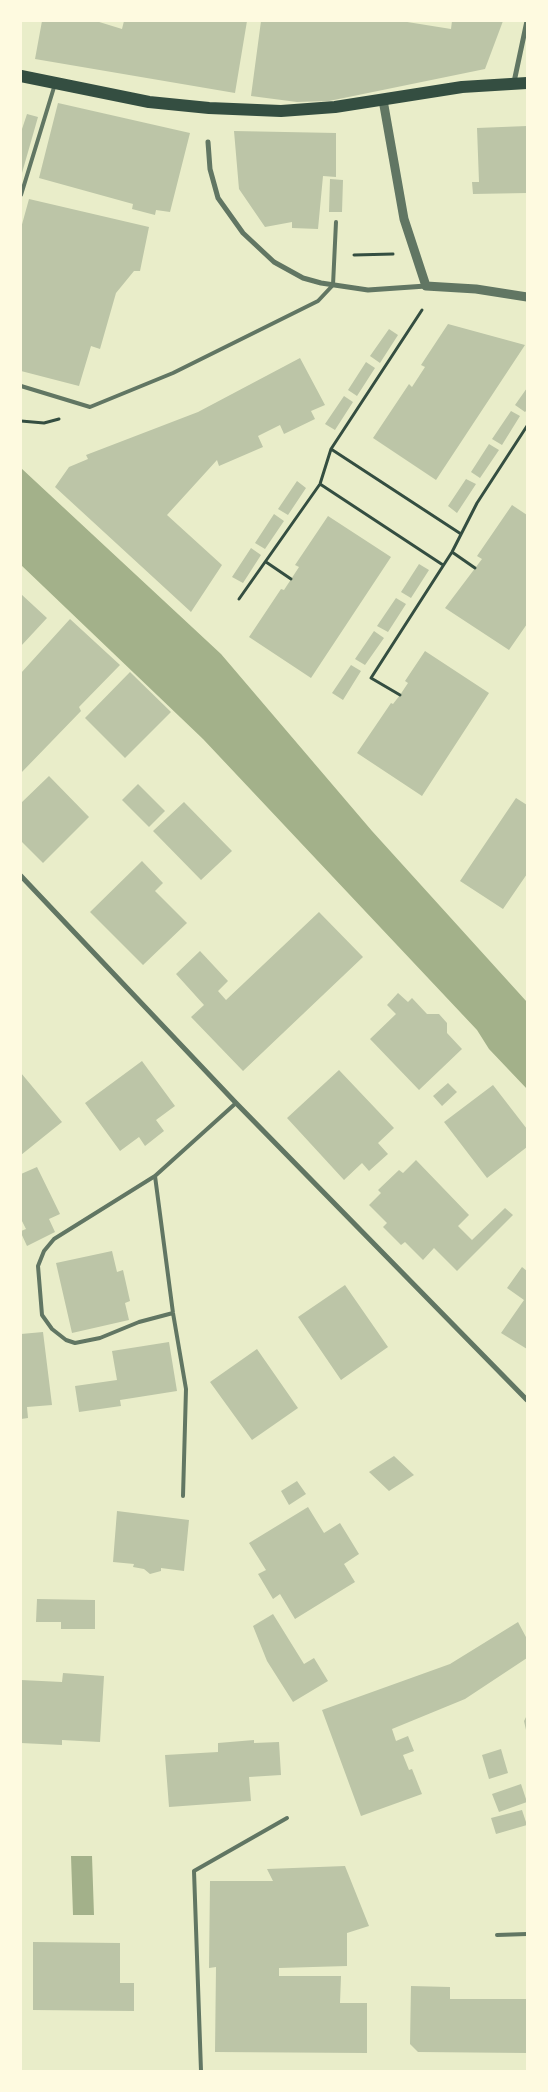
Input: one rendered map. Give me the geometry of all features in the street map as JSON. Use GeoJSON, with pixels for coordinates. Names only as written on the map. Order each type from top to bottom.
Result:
{"type":"FeatureCollection","features":[{"type":"Feature","properties":{"kind":"main road"},"geometry":{"type":"LineString","coordinates":[[21,76],[149,102],[245,111],[309,110],[462,87],[520,83]]}},
{"type":"Feature","properties":{"kind":"street"},"geometry":{"type":"LineString","coordinates":[[520,83],[527,21]]}},
{"type":"Feature","properties":{"kind":"street"},"geometry":{"type":"LineString","coordinates":[[383,100],[404,219],[426,286]]}},
{"type":"Feature","properties":{"kind":"street"},"geometry":{"type":"LineString","coordinates":[[208,142],[213,185],[225,211],[242,233],[262,252],[287,271],[303,278],[368,290],[426,286],[476,289],[527,297]]}},
{"type":"Feature","properties":{"kind":"street"},"geometry":{"type":"LineString","coordinates":[[21,876],[236,1103],[527,1400]]}},
{"type":"Feature","properties":{"kind":"lane"},"geometry":{"type":"LineString","coordinates":[[21,194],[55,83]]}},
{"type":"Feature","properties":{"kind":"lane"},"geometry":{"type":"LineString","coordinates":[[21,386],[90,407],[173,373],[318,301],[333,285],[336,222]]}},
{"type":"Feature","properties":{"kind":"lane"},"geometry":{"type":"LineString","coordinates":[[173,1313],[139,1322],[100,1338],[75,1343],[66,1340],[52,1329],[42,1316],[38,1266],[44,1251],[54,1239],[154,1176],[236,1103]]}},
{"type":"Feature","properties":{"kind":"lane"},"geometry":{"type":"LineString","coordinates":[[154,1176],[186,1390],[183,1496]]}},
{"type":"Feature","properties":{"kind":"lane"},"geometry":{"type":"LineString","coordinates":[[201,2071],[194,1871],[287,1818]]}},
{"type":"Feature","properties":{"kind":"lane"},"geometry":{"type":"LineString","coordinates":[[497,1935],[527,1934]]}},
{"type":"Feature","properties":{"kind":"path"},"geometry":{"type":"LineString","coordinates":[[334,260],[349,255],[393,254]]}},
{"type":"Feature","properties":{"kind":"path"},"geometry":{"type":"LineString","coordinates":[[240,599],[320,484],[331,449],[422,310]]}},
{"type":"Feature","properties":{"kind":"path"},"geometry":{"type":"LineString","coordinates":[[400,695],[371,678],[452,552],[477,503],[527,426]]}},
{"type":"Feature","properties":{"kind":"path"},"geometry":{"type":"LineString","coordinates":[[331,449],[461,534]]}},
{"type":"Feature","properties":{"kind":"path"},"geometry":{"type":"LineString","coordinates":[[320,484],[443,565]]}},
{"type":"Feature","properties":{"kind":"path"},"geometry":{"type":"LineString","coordinates":[[452,552],[475,568]]}},
{"type":"Feature","properties":{"kind":"path"},"geometry":{"type":"LineString","coordinates":[[266,562],[291,579]]}},
{"type":"Feature","properties":{"kind":"shaded area"},"geometry":{"type":"Polygon","coordinates":[[[21,468],[221,654],[372,831],[527,1002],[527,1089],[489,1049],[477,1030],[203,739],[21,565],[21,468]]]}},
{"type":"Feature","properties":{"kind":"shaded area"},"geometry":{"type":"Polygon","coordinates":[[[71,1856],[92,1856],[94,1915],[73,1915],[71,1856]]]}},
{"type":"Feature","properties":{"kind":"building"},"geometry":{"type":"Polygon","coordinates":[[[42,21],[96,21],[122,29],[124,21],[247,21],[235,93],[35,59],[42,21]]]}},
{"type":"Feature","properties":{"kind":"building"},"geometry":{"type":"Polygon","coordinates":[[[261,21],[401,21],[451,29],[452,21],[503,21],[485,69],[329,101],[297,102],[251,96],[261,21]]]}},
{"type":"Feature","properties":{"kind":"building"},"geometry":{"type":"Polygon","coordinates":[[[58,103],[190,133],[170,212],[156,210],[155,215],[132,209],[133,204],[39,178],[58,103]]]}},
{"type":"Feature","properties":{"kind":"building"},"geometry":{"type":"Polygon","coordinates":[[[27,114],[38,117],[22,173],[21,132],[27,114]]]}},
{"type":"Feature","properties":{"kind":"building"},"geometry":{"type":"Polygon","coordinates":[[[527,126],[527,193],[473,194],[472,182],[479,182],[477,128],[527,126]]]}},
{"type":"Feature","properties":{"kind":"building"},"geometry":{"type":"Polygon","coordinates":[[[234,131],[336,133],[336,177],[323,176],[318,229],[292,228],[292,222],[265,227],[239,189],[234,131]]]}},
{"type":"Feature","properties":{"kind":"building"},"geometry":{"type":"Polygon","coordinates":[[[330,179],[343,180],[342,212],[329,212],[330,179]]]}},
{"type":"Feature","properties":{"kind":"building"},"geometry":{"type":"Polygon","coordinates":[[[29,199],[149,227],[140,271],[134,271],[116,293],[100,349],[91,346],[79,386],[21,371],[21,228],[29,199]]]}},
{"type":"Feature","properties":{"kind":"building"},"geometry":{"type":"Polygon","coordinates":[[[448,324],[525,345],[436,480],[373,438],[409,384],[412,387],[425,367],[421,365],[448,324]]]}},
{"type":"Feature","properties":{"kind":"building"},"geometry":{"type":"Polygon","coordinates":[[[389,329],[398,335],[380,363],[370,356],[389,329]]]}},
{"type":"Feature","properties":{"kind":"building"},"geometry":{"type":"Polygon","coordinates":[[[300,358],[325,405],[311,411],[315,419],[284,434],[280,425],[258,436],[263,447],[219,466],[217,460],[167,515],[222,565],[191,612],[55,487],[69,467],[88,459],[86,455],[198,412],[300,358]]]}},
{"type":"Feature","properties":{"kind":"building"},"geometry":{"type":"Polygon","coordinates":[[[366,362],[375,368],[357,396],[348,390],[366,362]]]}},
{"type":"Feature","properties":{"kind":"building"},"geometry":{"type":"Polygon","coordinates":[[[527,388],[527,410],[525,412],[515,405],[527,388]]]}},
{"type":"Feature","properties":{"kind":"building"},"geometry":{"type":"Polygon","coordinates":[[[344,396],[353,402],[335,430],[325,424],[344,396]]]}},
{"type":"Feature","properties":{"kind":"building"},"geometry":{"type":"Polygon","coordinates":[[[511,411],[520,416],[502,445],[492,439],[511,411]]]}},
{"type":"Feature","properties":{"kind":"building"},"geometry":{"type":"Polygon","coordinates":[[[489,444],[499,450],[480,478],[471,472],[489,444]]]}},
{"type":"Feature","properties":{"kind":"building"},"geometry":{"type":"Polygon","coordinates":[[[466,479],[476,484],[457,513],[448,506],[466,479]]]}},
{"type":"Feature","properties":{"kind":"building"},"geometry":{"type":"Polygon","coordinates":[[[297,481],[306,488],[288,515],[278,509],[297,481]]]}},
{"type":"Feature","properties":{"kind":"building"},"geometry":{"type":"Polygon","coordinates":[[[512,505],[527,515],[527,624],[509,650],[445,608],[482,559],[477,556],[512,505]]]}},
{"type":"Feature","properties":{"kind":"building"},"geometry":{"type":"Polygon","coordinates":[[[274,514],[284,521],[265,549],[255,543],[274,514]]]}},
{"type":"Feature","properties":{"kind":"building"},"geometry":{"type":"Polygon","coordinates":[[[328,516],[391,557],[311,678],[249,637],[281,589],[284,590],[299,567],[295,565],[328,516]]]}},
{"type":"Feature","properties":{"kind":"building"},"geometry":{"type":"Polygon","coordinates":[[[251,548],[261,555],[243,583],[232,577],[251,548]]]}},
{"type":"Feature","properties":{"kind":"building"},"geometry":{"type":"Polygon","coordinates":[[[419,564],[429,570],[411,598],[401,592],[419,564]]]}},
{"type":"Feature","properties":{"kind":"building"},"geometry":{"type":"Polygon","coordinates":[[[21,594],[47,618],[21,646],[21,594]]]}},
{"type":"Feature","properties":{"kind":"building"},"geometry":{"type":"Polygon","coordinates":[[[396,598],[406,604],[388,632],[377,626],[396,598]]]}},
{"type":"Feature","properties":{"kind":"building"},"geometry":{"type":"Polygon","coordinates":[[[70,619],[120,665],[79,707],[81,711],[21,773],[21,673],[70,619]]]}},
{"type":"Feature","properties":{"kind":"building"},"geometry":{"type":"Polygon","coordinates":[[[374,631],[384,638],[365,665],[355,659],[374,631]]]}},
{"type":"Feature","properties":{"kind":"building"},"geometry":{"type":"Polygon","coordinates":[[[425,651],[489,693],[422,796],[357,753],[391,703],[393,704],[408,683],[405,681],[425,651]]]}},
{"type":"Feature","properties":{"kind":"building"},"geometry":{"type":"Polygon","coordinates":[[[351,665],[361,671],[343,700],[332,693],[351,665]]]}},
{"type":"Feature","properties":{"kind":"building"},"geometry":{"type":"Polygon","coordinates":[[[130,672],[171,712],[125,758],[85,718],[130,672]]]}},
{"type":"Feature","properties":{"kind":"building"},"geometry":{"type":"Polygon","coordinates":[[[49,776],[89,817],[43,863],[21,841],[21,803],[49,776]]]}},
{"type":"Feature","properties":{"kind":"building"},"geometry":{"type":"Polygon","coordinates":[[[138,784],[165,811],[149,827],[122,800],[138,784]]]}},
{"type":"Feature","properties":{"kind":"building"},"geometry":{"type":"Polygon","coordinates":[[[516,798],[527,805],[527,874],[503,909],[460,881],[516,798]]]}},
{"type":"Feature","properties":{"kind":"building"},"geometry":{"type":"Polygon","coordinates":[[[184,802],[232,851],[201,880],[153,831],[184,802]]]}},
{"type":"Feature","properties":{"kind":"building"},"geometry":{"type":"Polygon","coordinates":[[[142,861],[163,883],[155,891],[187,923],[143,965],[90,912],[142,861]]]}},
{"type":"Feature","properties":{"kind":"building"},"geometry":{"type":"Polygon","coordinates":[[[319,912],[363,957],[243,1071],[191,1017],[204,1005],[176,974],[200,951],[228,981],[218,991],[226,1000],[319,912]]]}},
{"type":"Feature","properties":{"kind":"building"},"geometry":{"type":"Polygon","coordinates":[[[398,993],[408,1002],[412,998],[427,1014],[439,1014],[447,1023],[447,1033],[462,1049],[419,1090],[370,1039],[396,1014],[387,1005],[398,993]]]}},
{"type":"Feature","properties":{"kind":"building"},"geometry":{"type":"Polygon","coordinates":[[[142,1061],[175,1106],[156,1120],[164,1131],[145,1146],[139,1137],[120,1151],[85,1103],[142,1061]]]}},
{"type":"Feature","properties":{"kind":"building"},"geometry":{"type":"Polygon","coordinates":[[[339,1070],[394,1128],[378,1143],[388,1154],[369,1171],[362,1163],[344,1180],[287,1118],[339,1070]]]}},
{"type":"Feature","properties":{"kind":"building"},"geometry":{"type":"Polygon","coordinates":[[[21,1073],[62,1122],[21,1155],[21,1073]]]}},
{"type":"Feature","properties":{"kind":"building"},"geometry":{"type":"Polygon","coordinates":[[[448,1083],[457,1092],[442,1106],[433,1096],[448,1083]]]}},
{"type":"Feature","properties":{"kind":"building"},"geometry":{"type":"Polygon","coordinates":[[[493,1085],[527,1129],[527,1147],[487,1178],[444,1122],[493,1085]]]}},
{"type":"Feature","properties":{"kind":"building"},"geometry":{"type":"Polygon","coordinates":[[[416,1160],[469,1215],[458,1226],[472,1240],[505,1208],[513,1215],[457,1271],[434,1248],[423,1260],[405,1242],[401,1245],[383,1227],[387,1223],[369,1205],[381,1193],[378,1190],[399,1170],[403,1173],[416,1160]]]}},
{"type":"Feature","properties":{"kind":"building"},"geometry":{"type":"Polygon","coordinates":[[[37,1167],[60,1214],[49,1219],[55,1232],[27,1246],[21,1233],[21,1231],[26,1229],[21,1219],[21,1174],[37,1167]]]}},
{"type":"Feature","properties":{"kind":"building"},"geometry":{"type":"Polygon","coordinates":[[[112,1251],[117,1272],[123,1270],[130,1301],[125,1303],[129,1320],[72,1333],[56,1263],[112,1251]]]}},
{"type":"Feature","properties":{"kind":"building"},"geometry":{"type":"Polygon","coordinates":[[[522,1267],[527,1271],[527,1349],[501,1333],[524,1300],[507,1288],[522,1267]]]}},
{"type":"Feature","properties":{"kind":"building"},"geometry":{"type":"Polygon","coordinates":[[[345,1285],[388,1347],[341,1380],[298,1317],[345,1285]]]}},
{"type":"Feature","properties":{"kind":"building"},"geometry":{"type":"Polygon","coordinates":[[[43,1332],[52,1405],[27,1407],[28,1418],[21,1419],[21,1334],[43,1332]]]}},
{"type":"Feature","properties":{"kind":"building"},"geometry":{"type":"Polygon","coordinates":[[[169,1342],[177,1391],[120,1400],[121,1406],[79,1412],[75,1386],[117,1380],[112,1351],[169,1342]]]}},
{"type":"Feature","properties":{"kind":"building"},"geometry":{"type":"Polygon","coordinates":[[[257,1349],[298,1408],[252,1440],[210,1382],[257,1349]]]}},
{"type":"Feature","properties":{"kind":"building"},"geometry":{"type":"Polygon","coordinates":[[[394,1456],[414,1475],[389,1491],[369,1472],[394,1456]]]}},
{"type":"Feature","properties":{"kind":"building"},"geometry":{"type":"Polygon","coordinates":[[[297,1481],[306,1494],[289,1505],[281,1491],[297,1481]]]}},
{"type":"Feature","properties":{"kind":"building"},"geometry":{"type":"Polygon","coordinates":[[[308,1507],[324,1533],[340,1523],[359,1554],[344,1564],[355,1582],[295,1619],[280,1594],[273,1599],[258,1574],[266,1570],[249,1543],[308,1507]]]}},
{"type":"Feature","properties":{"kind":"building"},"geometry":{"type":"Polygon","coordinates":[[[117,1511],[189,1520],[184,1571],[161,1568],[161,1571],[150,1574],[144,1569],[133,1567],[134,1564],[113,1562],[117,1511]]]}},
{"type":"Feature","properties":{"kind":"building"},"geometry":{"type":"Polygon","coordinates":[[[37,1599],[95,1600],[95,1629],[61,1629],[61,1622],[36,1622],[37,1599]]]}},
{"type":"Feature","properties":{"kind":"building"},"geometry":{"type":"Polygon","coordinates":[[[273,1614],[304,1664],[314,1658],[328,1681],[293,1702],[267,1661],[253,1626],[273,1614]]]}},
{"type":"Feature","properties":{"kind":"building"},"geometry":{"type":"Polygon","coordinates":[[[518,1622],[527,1639],[527,1658],[465,1699],[392,1729],[396,1741],[408,1736],[414,1751],[403,1755],[409,1770],[412,1769],[422,1794],[361,1816],[322,1710],[450,1664],[518,1622]]]}},
{"type":"Feature","properties":{"kind":"building"},"geometry":{"type":"Polygon","coordinates":[[[63,1673],[104,1676],[100,1742],[62,1740],[62,1745],[21,1743],[21,1680],[62,1682],[63,1673]]]}},
{"type":"Feature","properties":{"kind":"building"},"geometry":{"type":"Polygon","coordinates":[[[527,1715],[527,1730],[526,1730],[524,1721],[527,1715]]]}},
{"type":"Feature","properties":{"kind":"building"},"geometry":{"type":"Polygon","coordinates":[[[254,1740],[254,1743],[279,1742],[281,1775],[249,1777],[251,1801],[169,1807],[165,1755],[218,1752],[218,1743],[254,1740]]]}},
{"type":"Feature","properties":{"kind":"building"},"geometry":{"type":"Polygon","coordinates":[[[501,1749],[508,1773],[489,1779],[482,1755],[501,1749]]]}},
{"type":"Feature","properties":{"kind":"building"},"geometry":{"type":"Polygon","coordinates":[[[521,1784],[527,1802],[499,1812],[492,1794],[521,1784]]]}},
{"type":"Feature","properties":{"kind":"building"},"geometry":{"type":"Polygon","coordinates":[[[522,1810],[527,1825],[496,1834],[491,1818],[522,1810]]]}},
{"type":"Feature","properties":{"kind":"building"},"geometry":{"type":"Polygon","coordinates":[[[345,1866],[369,1926],[347,1933],[347,1966],[279,1968],[279,1976],[341,1976],[340,2003],[367,2003],[367,2053],[215,2052],[216,1967],[209,1968],[210,1881],[273,1881],[267,1869],[345,1866]]]}},
{"type":"Feature","properties":{"kind":"building"},"geometry":{"type":"Polygon","coordinates":[[[33,1942],[120,1943],[120,1983],[134,1983],[134,2011],[33,2010],[33,1942]]]}},
{"type":"Feature","properties":{"kind":"building"},"geometry":{"type":"Polygon","coordinates":[[[411,1986],[450,1987],[450,1999],[527,1999],[527,2053],[418,2052],[410,2044],[411,1986]]]}}]}
